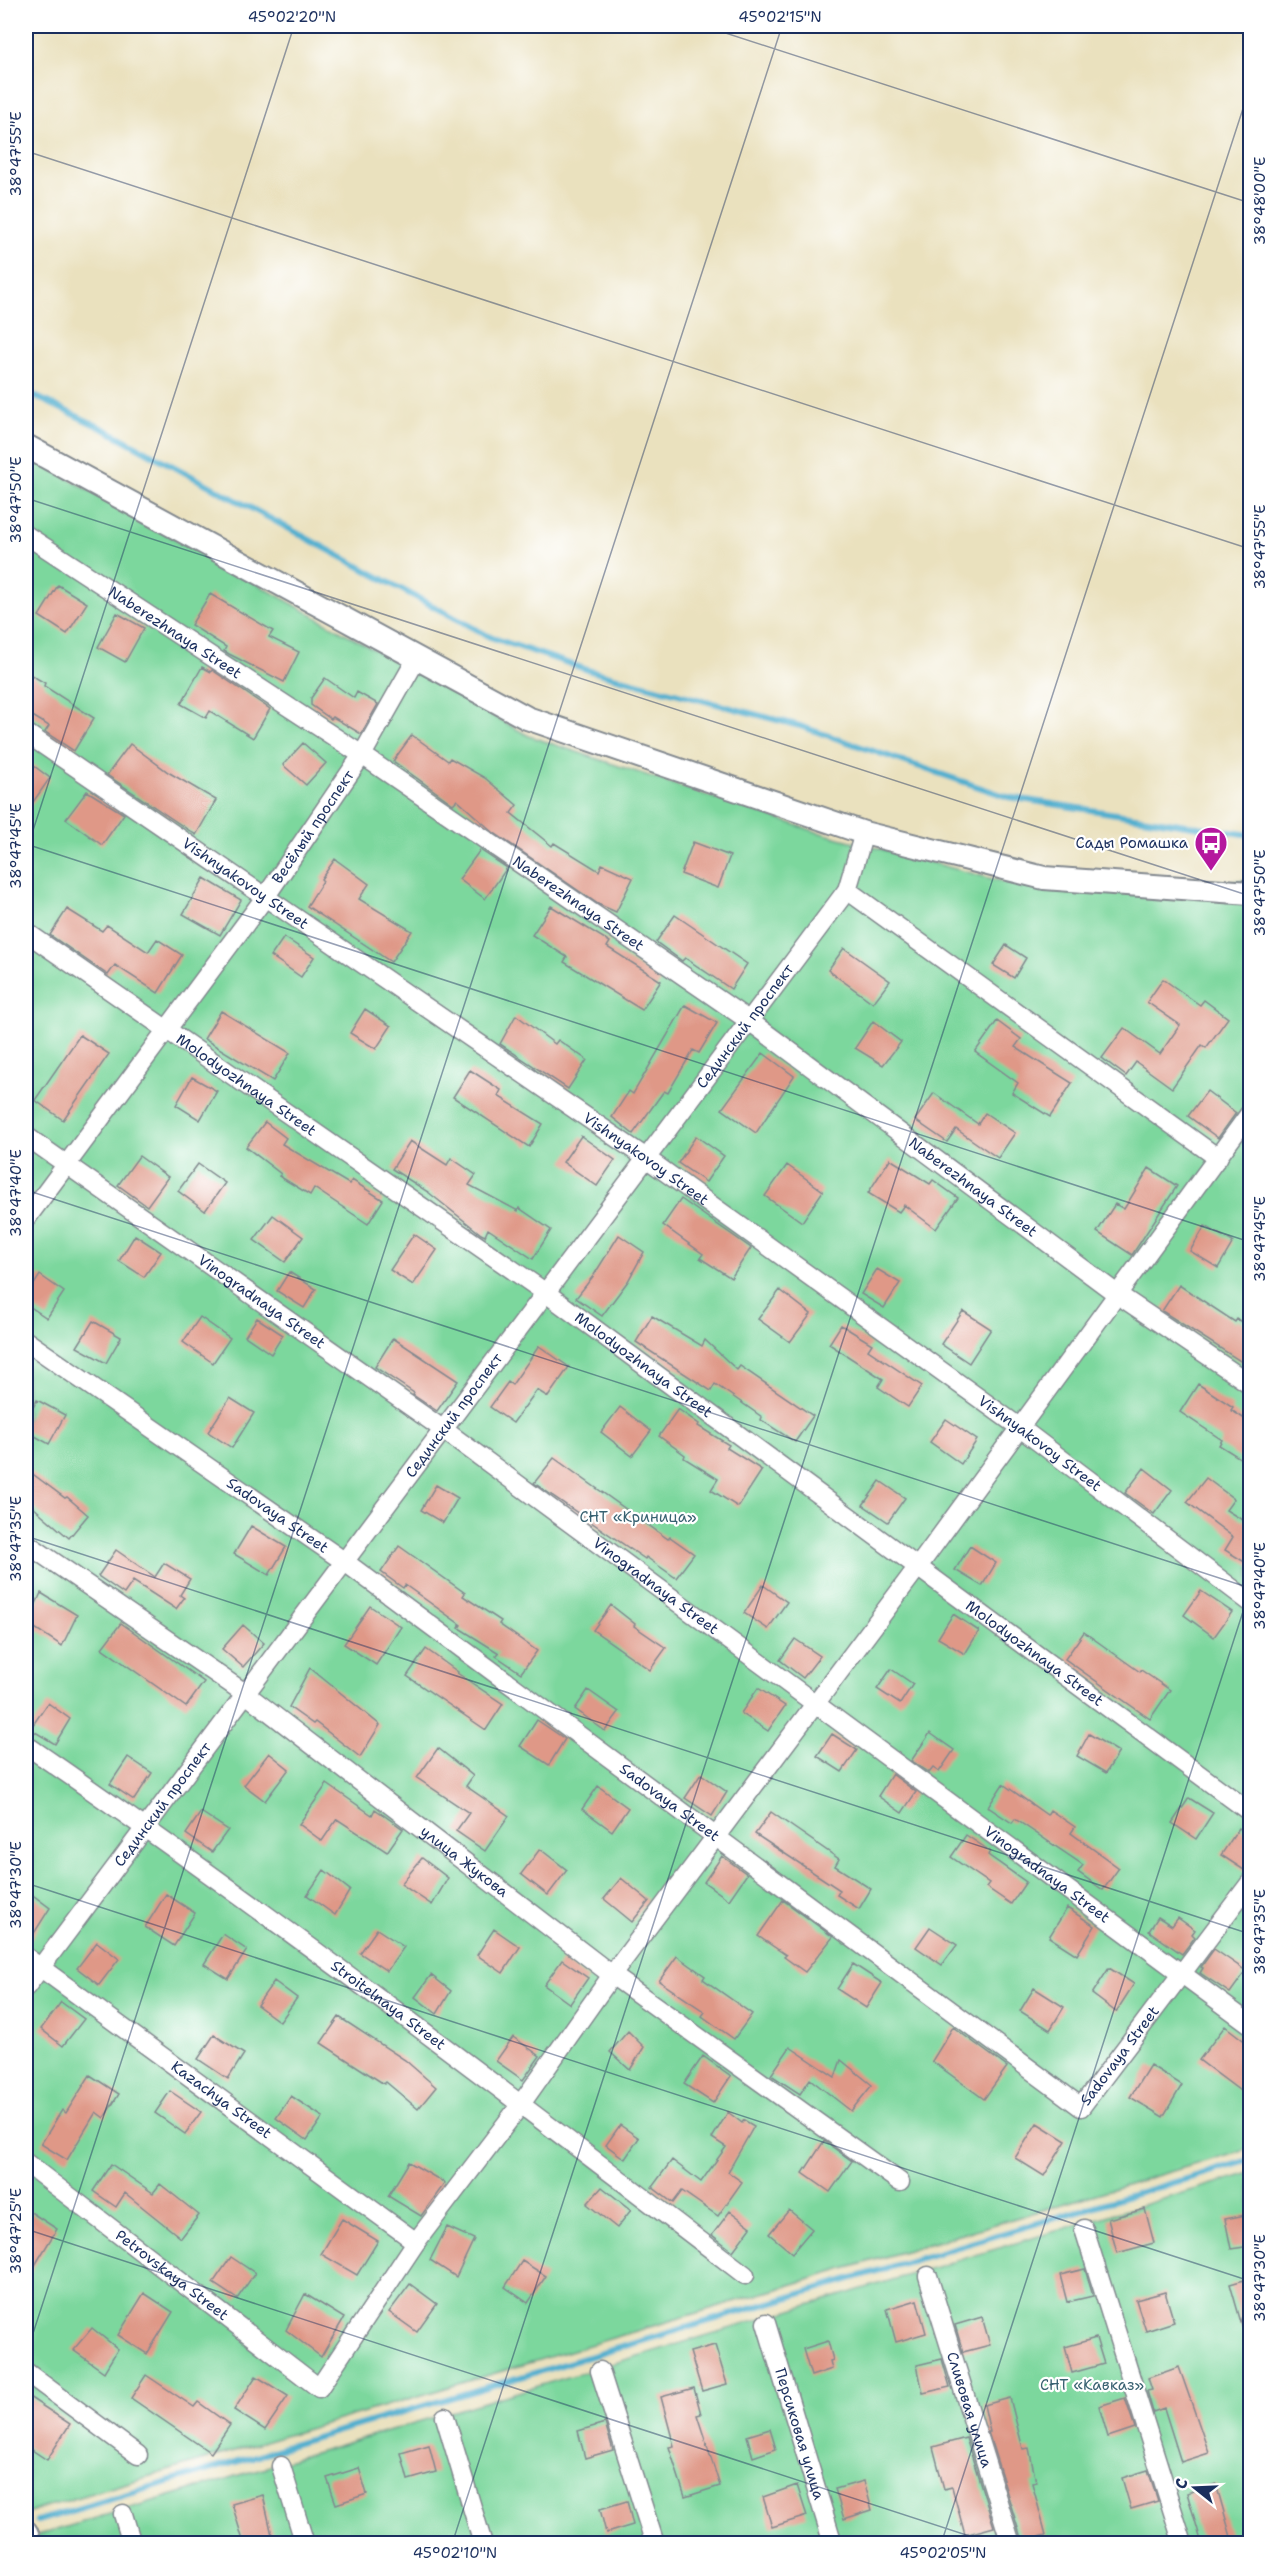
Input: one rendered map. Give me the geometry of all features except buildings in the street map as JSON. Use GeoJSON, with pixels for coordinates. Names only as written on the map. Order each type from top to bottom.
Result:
{"type":"FeatureCollection","features":[{"type":"Feature","properties":{"kind":"street"},"geometry":{"type":"LineString","coordinates":[[28,450],[527,718],[864,833],[1044,878],[1251,893]]}},
{"type":"Feature","properties":{"kind":"street","name":"Naberezhnaya Street"},"geometry":{"type":"LineString","coordinates":[[26,535],[362,755],[748,1020],[1117,1294],[1251,1384]]}},
{"type":"Feature","properties":{"kind":"street","name":"Весёлый проспект"},"geometry":{"type":"LineString","coordinates":[[26,1219],[266,896],[362,755],[417,658]]}},
{"type":"Feature","properties":{"kind":"street","name":"Vishnyakovoy Street"},"geometry":{"type":"LineString","coordinates":[[26,733],[646,1158],[1019,1427],[1251,1602]]}},
{"type":"Feature","properties":{"kind":"street","name":"Сединский проспект"},"geometry":{"type":"LineString","coordinates":[[26,1987],[33,1962],[146,1827],[847,890],[864,833]]}},
{"type":"Feature","properties":{"kind":"street"},"geometry":{"type":"LineString","coordinates":[[847,890],[1218,1158]]}},
{"type":"Feature","properties":{"kind":"street","name":"Molodyozhnaya Street"},"geometry":{"type":"LineString","coordinates":[[26,932],[546,1293],[916,1568],[1251,1812]]}},
{"type":"Feature","properties":{"kind":"street"},"geometry":{"type":"LineString","coordinates":[[416,2242],[521,2104],[612,1975],[717,1837],[1251,1113]]}},
{"type":"Feature","properties":{"kind":"street","name":"Vinogradnaya Street"},"geometry":{"type":"LineString","coordinates":[[26,1136],[444,1430],[1251,2024]]}},
{"type":"Feature","properties":{"kind":"street","name":"Sadovaya Street"},"geometry":{"type":"LineString","coordinates":[[26,1341],[345,1562],[1081,2107],[1251,1883]]}},
{"type":"Feature","properties":{"kind":"street","name":"улица Жукова"},"geometry":{"type":"LineString","coordinates":[[26,1543],[246,1694],[612,1975],[900,2182]]}},
{"type":"Feature","properties":{"kind":"street","name":"Stroitelnaya Street"},"geometry":{"type":"LineString","coordinates":[[26,1745],[146,1827],[521,2104],[745,2275]]}},
{"type":"Feature","properties":{"kind":"street","name":"Kazachya Street"},"geometry":{"type":"LineString","coordinates":[[33,1962],[416,2242]]}},
{"type":"Feature","properties":{"kind":"street","name":"Petrovskaya Street"},"geometry":{"type":"LineString","coordinates":[[26,2163],[319,2388],[416,2242]]}},
{"type":"Feature","properties":{"kind":"street"},"geometry":{"type":"LineString","coordinates":[[1084,2229],[1183,2544]]}},
{"type":"Feature","properties":{"kind":"street","name":"Сливовая улица"},"geometry":{"type":"LineString","coordinates":[[928,2276],[1011,2544]]}},
{"type":"Feature","properties":{"kind":"street","name":"Персиковая улица"},"geometry":{"type":"LineString","coordinates":[[766,2323],[833,2544]]}},
{"type":"Feature","properties":{"kind":"street"},"geometry":{"type":"LineString","coordinates":[[600,2371],[655,2544]]}},
{"type":"Feature","properties":{"kind":"street"},"geometry":{"type":"LineString","coordinates":[[26,2372],[138,2455]]}},
{"type":"Feature","properties":{"kind":"street"},"geometry":{"type":"LineString","coordinates":[[444,2417],[483,2544]]}},
{"type":"Feature","properties":{"kind":"street"},"geometry":{"type":"LineString","coordinates":[[281,2466],[305,2544]]}},
{"type":"Feature","properties":{"kind":"street"},"geometry":{"type":"LineString","coordinates":[[123,2514],[132,2544]]}},
{"type":"Feature","properties":{"kind":"street"},"geometry":{"type":"LineString","coordinates":[[26,2532],[31,2544]]}},
{"type":"Feature","properties":{"kind":"green space","name":"СНТ «Криница»"},"geometry":{"type":"Polygon","coordinates":[[[26,455],[529,736],[817,832],[1023,887],[1250,880],[1250,2148],[26,2513],[26,455]]]}},
{"type":"Feature","properties":{"kind":"green space","name":"СНТ «Кавказ»"},"geometry":{"type":"Polygon","coordinates":[[[1250,2173],[1250,2543],[26,2544],[26,2539],[1250,2173]]]}},
{"type":"Feature","properties":{"kind":"waterway"},"geometry":{"type":"LineString","coordinates":[[26,392],[106,430],[490,637],[591,671],[800,726],[1008,797],[1250,835]]}},
{"type":"Feature","properties":{"kind":"waterway"},"geometry":{"type":"LineString","coordinates":[[37,2521],[1250,2160]]}},
{"type":"Feature","properties":{"kind":"place","name":"Сады Ромашка"},"geometry":{"type":"Point","coordinates":[1211,872]}}]}
